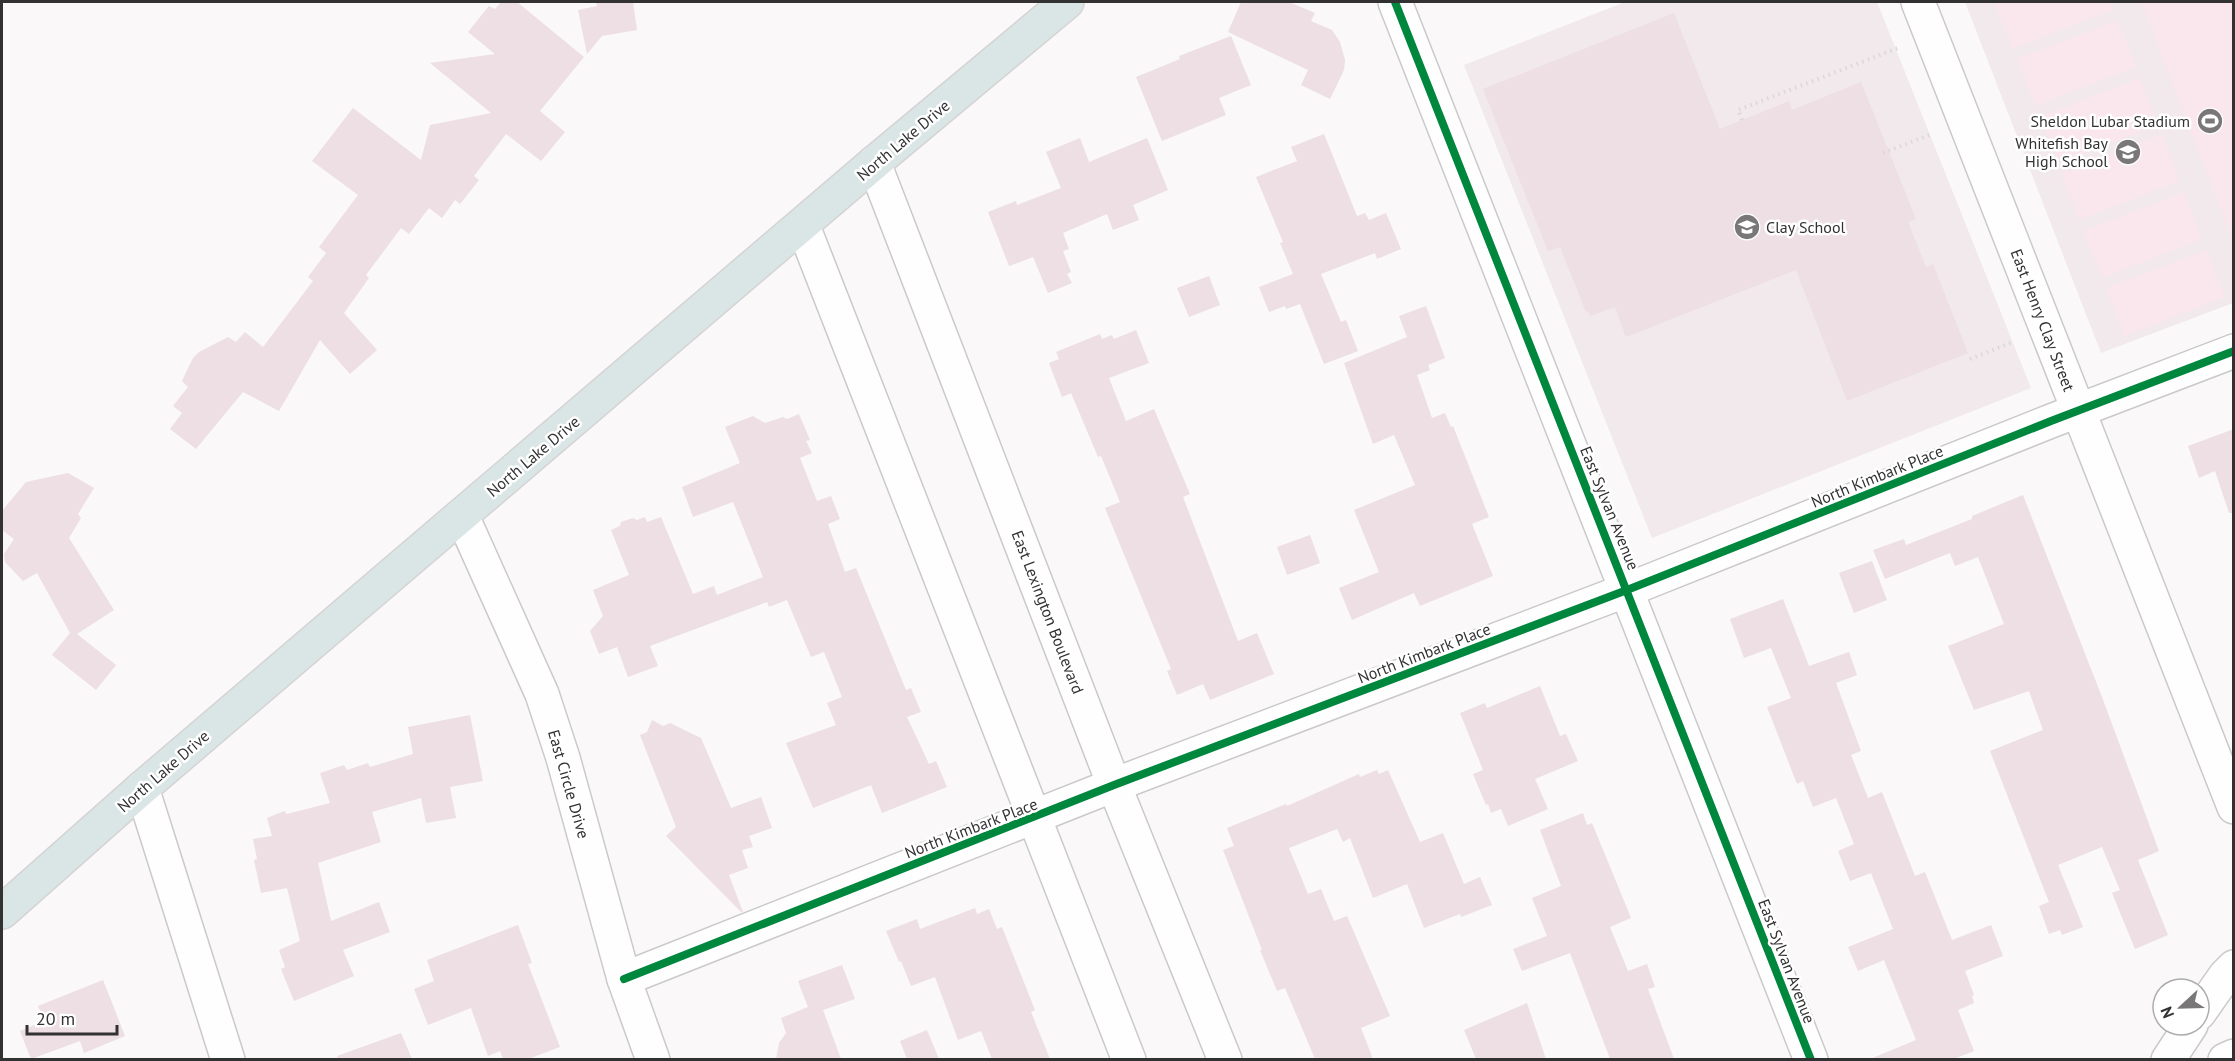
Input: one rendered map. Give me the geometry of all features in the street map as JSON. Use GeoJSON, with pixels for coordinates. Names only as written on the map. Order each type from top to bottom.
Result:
{"type":"FeatureCollection","features":[{"type":"Feature","properties":{"kind":"main road","name":"North Lake Drive"},"geometry":{"type":"LineString","coordinates":[[2,912],[142,788],[803,226],[874,163],[1067,2]]}},
{"type":"Feature","properties":{"kind":"street","name":"East Sylvan Avenue"},"geometry":{"type":"LineString","coordinates":[[1395,2],[1811,1059]]}},
{"type":"Feature","properties":{"kind":"street","name":"East Henry Clay Street"},"geometry":{"type":"LineString","coordinates":[[1918,2],[2234,807]]}},
{"type":"Feature","properties":{"kind":"street","name":"East Lexington Boulevard"},"geometry":{"type":"LineString","coordinates":[[874,163],[1114,785],[1225,1059]]}},
{"type":"Feature","properties":{"kind":"street"},"geometry":{"type":"LineString","coordinates":[[803,226],[1129,1059]]}},
{"type":"Feature","properties":{"kind":"street","name":"North Kimbark Place"},"geometry":{"type":"LineString","coordinates":[[624,979],[1114,785],[1627,590],[2078,410],[2234,351]]}},
{"type":"Feature","properties":{"kind":"street","name":"East Circle Drive"},"geometry":{"type":"LineString","coordinates":[[462,516],[542,694],[563,758],[624,979],[653,1059]]}},
{"type":"Feature","properties":{"kind":"street"},"geometry":{"type":"LineString","coordinates":[[142,788],[228,1059]]}},
{"type":"Feature","properties":{"kind":"street"},"geometry":{"type":"LineString","coordinates":[[2211,996],[2234,967]]}},
{"type":"Feature","properties":{"kind":"street"},"geometry":{"type":"LineString","coordinates":[[2168,1059],[2183,1037]]}},
{"type":"Feature","properties":{"kind":"street"},"geometry":{"type":"LineString","coordinates":[[2225,1059],[2234,1056]]}},
{"type":"Feature","properties":{"kind":"path"},"geometry":{"type":"LineString","coordinates":[[1742,120],[1738,110],[1898,48]]}},
{"type":"Feature","properties":{"kind":"path"},"geometry":{"type":"LineString","coordinates":[[1883,153],[1932,134]]}},
{"type":"Feature","properties":{"kind":"path"},"geometry":{"type":"LineString","coordinates":[[1970,359],[2013,342]]}},
{"type":"Feature","properties":{"kind":"shaded area","name":"Clay School"},"geometry":{"type":"Polygon","coordinates":[[[1625,2],[1877,2],[2031,388],[1652,538],[1464,65],[1625,2]]]}},
{"type":"Feature","properties":{"kind":"shaded area","name":"Whitefish Bay High School"},"geometry":{"type":"Polygon","coordinates":[[[1965,2],[2233,2],[2233,303],[2101,353],[1965,2]]]}},
{"type":"Feature","properties":{"kind":"shaded area"},"geometry":{"type":"Polygon","coordinates":[[[1994,2],[2109,2],[2113,10],[2012,49],[1994,2]]]}},
{"type":"Feature","properties":{"kind":"shaded area","name":"Sheldon Lubar Stadium"},"geometry":{"type":"Polygon","coordinates":[[[2141,2],[2233,2],[2233,241],[2141,2]]]}},
{"type":"Feature","properties":{"kind":"shaded area"},"geometry":{"type":"Polygon","coordinates":[[[2118,20],[2136,67],[2035,106],[2017,59],[2118,20]]]}},
{"type":"Feature","properties":{"kind":"shaded area"},"geometry":{"type":"Polygon","coordinates":[[[2140,78],[2158,125],[2057,164],[2039,117],[2140,78]]]}},
{"type":"Feature","properties":{"kind":"shaded area"},"geometry":{"type":"Polygon","coordinates":[[[2162,134],[2180,181],[2079,220],[2061,173],[2162,134]]]}},
{"type":"Feature","properties":{"kind":"shaded area"},"geometry":{"type":"Polygon","coordinates":[[[2184,192],[2202,239],[2102,278],[2083,231],[2184,192]]]}},
{"type":"Feature","properties":{"kind":"shaded area"},"geometry":{"type":"Polygon","coordinates":[[[2207,250],[2225,297],[2124,336],[2106,288],[2207,250]]]}},
{"type":"Feature","properties":{"kind":"building"},"geometry":{"type":"Polygon","coordinates":[[[501,2],[517,2],[584,57],[540,111],[565,132],[541,161],[506,134],[474,176],[479,180],[460,204],[455,200],[442,218],[429,208],[409,234],[401,228],[366,275],[369,278],[344,313],[377,350],[350,374],[320,340],[279,411],[243,392],[196,449],[170,429],[182,413],[173,406],[188,387],[182,381],[193,358],[199,352],[228,337],[236,342],[245,332],[263,347],[313,281],[308,277],[326,253],[319,247],[358,195],[312,161],[353,108],[421,160],[430,125],[491,113],[430,63],[495,54],[468,32],[489,6],[495,9],[501,2]]]}},
{"type":"Feature","properties":{"kind":"building"},"geometry":{"type":"Polygon","coordinates":[[[596,2],[633,2],[637,30],[602,36],[587,54],[578,10],[597,6],[596,2]]]}},
{"type":"Feature","properties":{"kind":"building"},"geometry":{"type":"Polygon","coordinates":[[[1241,2],[1289,2],[1315,13],[1311,21],[1332,30],[1340,42],[1345,60],[1344,70],[1330,99],[1301,85],[1308,70],[1228,32],[1241,2]]]}},
{"type":"Feature","properties":{"kind":"building"},"geometry":{"type":"Polygon","coordinates":[[[1674,13],[1720,129],[1789,101],[1792,110],[1861,82],[1916,219],[1908,222],[1926,267],[1933,264],[1968,353],[1847,401],[1796,270],[1626,337],[1615,307],[1590,316],[1588,311],[1586,312],[1560,247],[1548,251],[1483,89],[1674,13]]]}},
{"type":"Feature","properties":{"kind":"building"},"geometry":{"type":"Polygon","coordinates":[[[1231,36],[1251,85],[1219,98],[1226,115],[1162,141],[1136,77],[1180,59],[1179,56],[1231,36]]]}},
{"type":"Feature","properties":{"kind":"building"},"geometry":{"type":"Polygon","coordinates":[[[1324,134],[1357,216],[1365,213],[1369,220],[1386,213],[1401,249],[1377,259],[1375,253],[1321,274],[1341,322],[1346,320],[1358,351],[1324,364],[1300,304],[1286,309],[1285,306],[1269,312],[1259,287],[1293,274],[1280,243],[1283,242],[1256,177],[1297,161],[1291,147],[1324,134]]]}},
{"type":"Feature","properties":{"kind":"building"},"geometry":{"type":"Polygon","coordinates":[[[1080,138],[1089,162],[1147,138],[1168,190],[1133,205],[1139,220],[1113,230],[1107,214],[1063,233],[1069,249],[1063,251],[1071,272],[1067,274],[1072,283],[1048,293],[1033,257],[1009,266],[988,212],[1016,201],[1017,205],[1061,188],[1046,152],[1080,138]]]}},
{"type":"Feature","properties":{"kind":"building"},"geometry":{"type":"Polygon","coordinates":[[[1209,276],[1220,305],[1189,317],[1177,288],[1209,276]]]}},
{"type":"Feature","properties":{"kind":"building"},"geometry":{"type":"Polygon","coordinates":[[[1426,306],[1445,358],[1428,365],[1430,370],[1417,375],[1432,418],[1445,413],[1451,427],[1453,426],[1489,517],[1472,524],[1493,576],[1420,606],[1414,593],[1352,620],[1339,588],[1379,572],[1354,510],[1415,485],[1394,435],[1373,444],[1344,363],[1407,337],[1399,316],[1426,306]]]}},
{"type":"Feature","properties":{"kind":"building"},"geometry":{"type":"Polygon","coordinates":[[[1136,330],[1149,363],[1109,378],[1126,421],[1154,409],[1190,494],[1183,497],[1238,641],[1257,633],[1274,674],[1210,700],[1203,684],[1177,695],[1167,671],[1171,669],[1105,508],[1120,502],[1071,393],[1062,397],[1049,363],[1059,359],[1056,352],[1100,334],[1102,339],[1112,335],[1114,339],[1136,330]]]}},
{"type":"Feature","properties":{"kind":"building"},"geometry":{"type":"Polygon","coordinates":[[[799,414],[810,440],[806,441],[812,453],[800,458],[817,501],[831,496],[840,519],[828,524],[845,572],[856,568],[906,690],[911,688],[921,712],[907,717],[929,764],[936,761],[947,787],[882,813],[871,785],[813,808],[786,743],[836,725],[827,703],[842,697],[824,652],[811,657],[787,600],[769,607],[767,602],[650,646],[658,666],[628,677],[617,647],[599,654],[590,631],[603,616],[593,590],[629,575],[611,530],[620,526],[621,522],[633,518],[637,520],[645,517],[647,522],[661,517],[693,594],[714,586],[717,595],[763,577],[733,502],[693,517],[682,487],[740,463],[725,427],[753,416],[765,423],[799,414]]]}},
{"type":"Feature","properties":{"kind":"building"},"geometry":{"type":"Polygon","coordinates":[[[2234,429],[2234,513],[2229,513],[2215,471],[2199,478],[2188,446],[2234,429]]]}},
{"type":"Feature","properties":{"kind":"building"},"geometry":{"type":"Polygon","coordinates":[[[68,473],[94,488],[78,514],[81,518],[69,538],[114,610],[77,634],[116,665],[96,690],[52,655],[70,633],[37,573],[23,581],[5,562],[4,554],[14,539],[2,530],[2,511],[26,482],[68,473]]]}},
{"type":"Feature","properties":{"kind":"building"},"geometry":{"type":"Polygon","coordinates":[[[2023,495],[2159,851],[2138,860],[2168,935],[2135,949],[2112,893],[2120,890],[2102,847],[2058,865],[2083,927],[2062,935],[2060,930],[2049,934],[2039,906],[2049,902],[1990,751],[2043,730],[2029,691],[1974,710],[1948,646],[2004,624],[1978,557],[1955,566],[1950,553],[1885,579],[1873,550],[1904,539],[1906,545],[1972,519],[1972,516],[2023,495]]]}},
{"type":"Feature","properties":{"kind":"building"},"geometry":{"type":"Polygon","coordinates":[[[1310,535],[1320,563],[1287,575],[1277,547],[1310,535]]]}},
{"type":"Feature","properties":{"kind":"building"},"geometry":{"type":"Polygon","coordinates":[[[1872,561],[1887,600],[1854,613],[1839,573],[1872,561]]]}},
{"type":"Feature","properties":{"kind":"building"},"geometry":{"type":"Polygon","coordinates":[[[1783,599],[1809,666],[1849,652],[1857,675],[1836,683],[1861,751],[1851,755],[1868,798],[1882,792],[1915,876],[1925,872],[1952,940],[1991,925],[2003,956],[1965,971],[1974,995],[1972,996],[1974,1003],[1958,1010],[1974,1051],[1954,1059],[1870,1059],[1916,1040],[1884,960],[1858,971],[1848,947],[1893,929],[1871,873],[1850,881],[1838,851],[1854,844],[1836,798],[1813,807],[1803,781],[1797,784],[1767,707],[1791,698],[1771,648],[1744,658],[1730,619],[1783,599]]]}},
{"type":"Feature","properties":{"kind":"building"},"geometry":{"type":"Polygon","coordinates":[[[1540,686],[1560,736],[1566,734],[1578,761],[1535,779],[1548,809],[1508,826],[1501,809],[1491,813],[1488,804],[1486,805],[1473,774],[1483,770],[1460,713],[1485,703],[1487,708],[1540,686]]]}},
{"type":"Feature","properties":{"kind":"building"},"geometry":{"type":"Polygon","coordinates":[[[470,715],[483,781],[450,787],[456,818],[426,823],[421,798],[372,812],[381,842],[318,863],[331,921],[379,902],[390,932],[343,950],[354,976],[294,1001],[281,969],[285,967],[279,950],[300,941],[287,888],[261,893],[254,860],[257,859],[253,839],[272,836],[267,818],[284,811],[287,814],[330,803],[320,773],[344,765],[347,770],[368,763],[370,767],[413,754],[408,727],[470,715]]]}},
{"type":"Feature","properties":{"kind":"building"},"geometry":{"type":"Polygon","coordinates":[[[652,720],[663,726],[670,723],[701,738],[731,808],[761,797],[772,828],[749,836],[753,847],[742,850],[748,868],[729,875],[743,912],[666,836],[676,827],[640,735],[647,732],[652,720]]]}},
{"type":"Feature","properties":{"kind":"building"},"geometry":{"type":"Polygon","coordinates":[[[1377,770],[1379,774],[1388,770],[1420,842],[1443,833],[1464,884],[1480,877],[1492,905],[1424,928],[1407,884],[1373,898],[1350,838],[1343,842],[1337,829],[1289,848],[1308,894],[1321,889],[1334,921],[1347,916],[1390,1016],[1361,1028],[1373,1059],[1315,1059],[1285,988],[1277,991],[1260,950],[1262,950],[1223,850],[1234,846],[1227,828],[1286,804],[1287,806],[1359,774],[1360,777],[1377,770]]]}},
{"type":"Feature","properties":{"kind":"building"},"geometry":{"type":"Polygon","coordinates":[[[1583,813],[1587,825],[1592,823],[1631,918],[1610,927],[1628,971],[1647,964],[1655,987],[1648,989],[1674,1059],[1610,1059],[1570,953],[1522,971],[1513,949],[1547,936],[1532,898],[1561,886],[1540,830],[1583,813]]]}},
{"type":"Feature","properties":{"kind":"building"},"geometry":{"type":"Polygon","coordinates":[[[975,908],[977,914],[989,909],[997,929],[1002,927],[1035,1010],[1031,1012],[1050,1059],[992,1059],[981,1031],[958,1040],[935,977],[911,986],[901,961],[899,962],[886,931],[917,919],[920,929],[975,908]]]}},
{"type":"Feature","properties":{"kind":"building"},"geometry":{"type":"Polygon","coordinates":[[[518,925],[532,963],[528,964],[560,1047],[528,1059],[503,1059],[500,1051],[488,1056],[471,1008],[428,1025],[414,989],[434,981],[427,960],[518,925]]]}},
{"type":"Feature","properties":{"kind":"building"},"geometry":{"type":"Polygon","coordinates":[[[842,965],[855,999],[823,1010],[841,1059],[776,1059],[779,1043],[786,1033],[781,1018],[808,1007],[798,981],[842,965]]]}},
{"type":"Feature","properties":{"kind":"building"},"geometry":{"type":"Polygon","coordinates":[[[103,980],[125,1036],[84,1053],[80,1041],[31,1059],[20,1031],[44,1021],[38,1006],[103,980]]]}},
{"type":"Feature","properties":{"kind":"building"},"geometry":{"type":"Polygon","coordinates":[[[1527,1003],[1546,1059],[1476,1059],[1464,1030],[1527,1003]]]}},
{"type":"Feature","properties":{"kind":"building"},"geometry":{"type":"Polygon","coordinates":[[[927,1030],[939,1059],[907,1059],[900,1041],[927,1030]]]}},
{"type":"Feature","properties":{"kind":"building"},"geometry":{"type":"Polygon","coordinates":[[[401,1033],[412,1059],[338,1059],[337,1056],[401,1033]]]}},
{"type":"Feature","properties":{"kind":"cycle path"},"geometry":{"type":"LineString","coordinates":[[1395,2],[1811,1060]]}},
{"type":"Feature","properties":{"kind":"cycle path"},"geometry":{"type":"LineString","coordinates":[[624,979],[1114,785],[1627,590],[2051,421],[2234,351]]}},
{"type":"Feature","properties":{"kind":"place","name":"Sheldon Lubar Stadium"},"geometry":{"type":"Point","coordinates":[2210,121]}},
{"type":"Feature","properties":{"kind":"place","name":"Whitefish Bay High School"},"geometry":{"type":"Point","coordinates":[2128,152]}},
{"type":"Feature","properties":{"kind":"place","name":"Clay School"},"geometry":{"type":"Point","coordinates":[1747,227]}}]}
